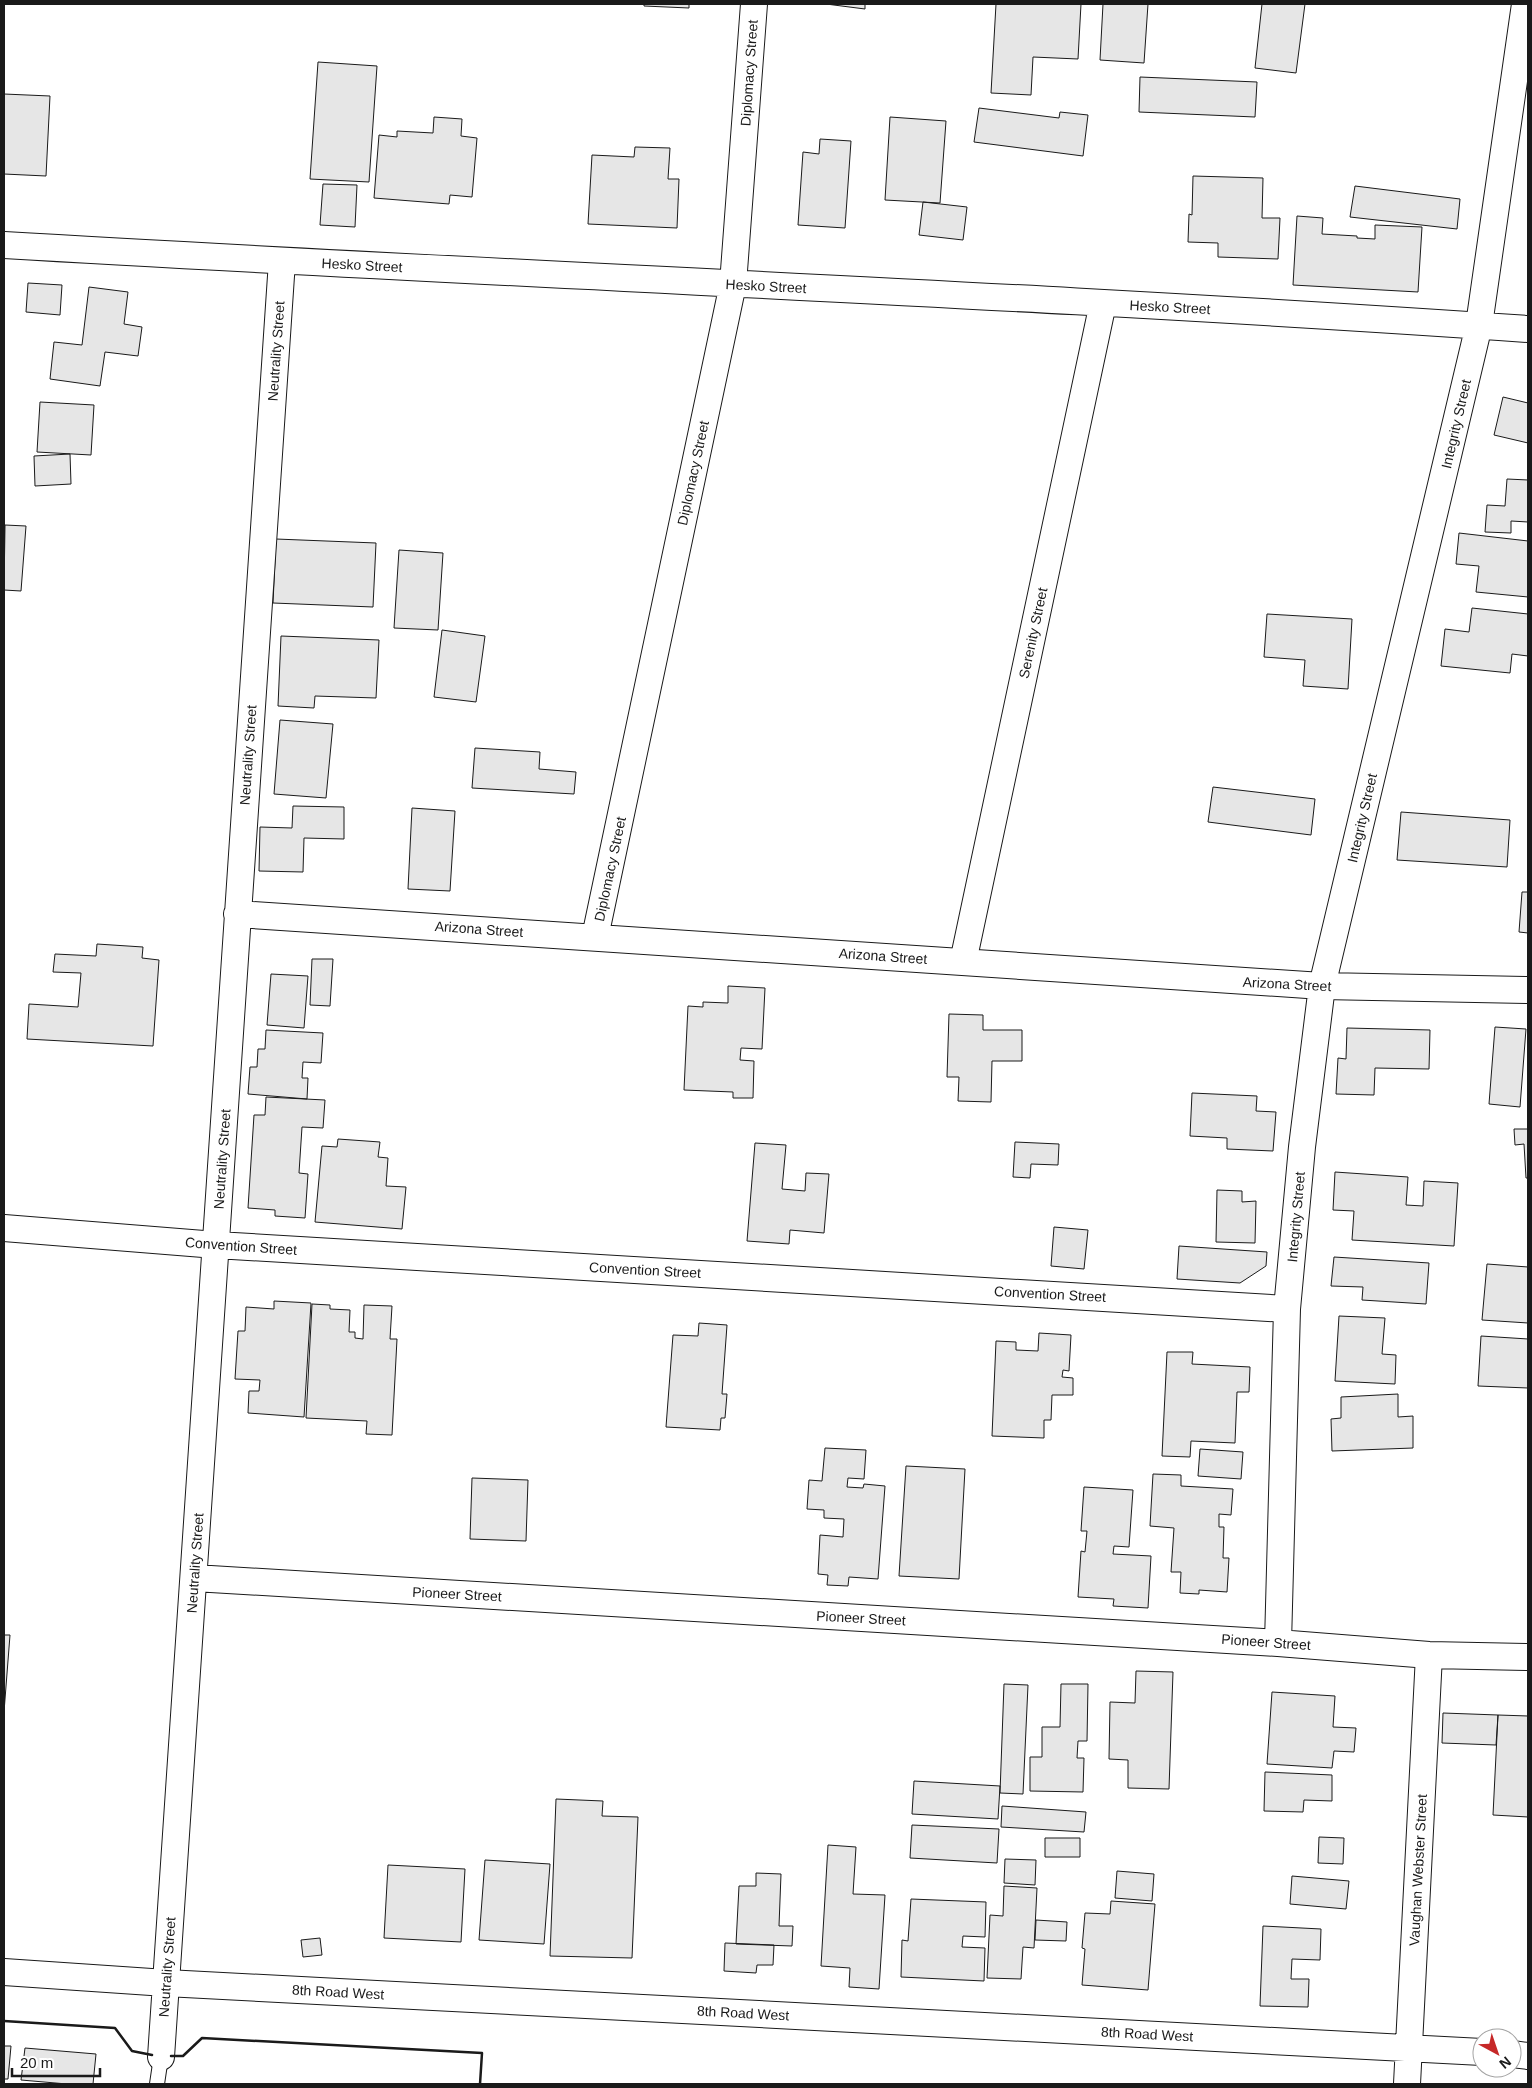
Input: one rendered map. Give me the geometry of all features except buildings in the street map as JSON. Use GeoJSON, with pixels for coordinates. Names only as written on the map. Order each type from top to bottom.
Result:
{"type":"FeatureCollection","features":[{"type":"Feature","properties":{"kind":"street","name":"Diplomacy Street"},"geometry":{"type":"LineString","coordinates":[[595,937],[733,284],[754,4]]}},
{"type":"Feature","properties":{"kind":"street","name":"Integrity Street"},"geometry":{"type":"LineString","coordinates":[[1278,1642],[1288,1309],[1302,1147],[1322,986],[1479,325],[1525,4]]}},
{"type":"Feature","properties":{"kind":"street","name":"Hesko Street"},"geometry":{"type":"LineString","coordinates":[[4,245],[1103,303],[1528,329]]}},
{"type":"Feature","properties":{"kind":"street","name":"Neutrality Street"},"geometry":{"type":"LineString","coordinates":[[161,2057],[282,261]]}},
{"type":"Feature","properties":{"kind":"street","name":"Serenity Street"},"geometry":{"type":"LineString","coordinates":[[963,962],[1103,303]]}},
{"type":"Feature","properties":{"kind":"street","name":"Arizona Street"},"geometry":{"type":"LineString","coordinates":[[238,914],[1322,986],[1528,990]]}},
{"type":"Feature","properties":{"kind":"street","name":"Convention Street"},"geometry":{"type":"LineString","coordinates":[[4,1228],[216,1245],[1288,1309]]}},
{"type":"Feature","properties":{"kind":"street","name":"Pioneer Street"},"geometry":{"type":"LineString","coordinates":[[194,1578],[1278,1642],[1429,1655],[1528,1657]]}},
{"type":"Feature","properties":{"kind":"street","name":"Vaughan Webster Street"},"geometry":{"type":"LineString","coordinates":[[1407,2084],[1429,1655]]}},
{"type":"Feature","properties":{"kind":"street","name":"8th Road West"},"geometry":{"type":"LineString","coordinates":[[4,1972],[166,1983],[1472,2051]]}},
{"type":"Feature","properties":{"kind":"lane"},"geometry":{"type":"LineString","coordinates":[[157,2084],[161,2057]]}},
{"type":"Feature","properties":{"kind":"wall"},"geometry":{"type":"LineString","coordinates":[[4,2021],[115,2028],[132,2051],[152,2055]]}},
{"type":"Feature","properties":{"kind":"wall"},"geometry":{"type":"LineString","coordinates":[[171,2056],[183,2056],[202,2038],[482,2053],[480,2084]]}}]}
